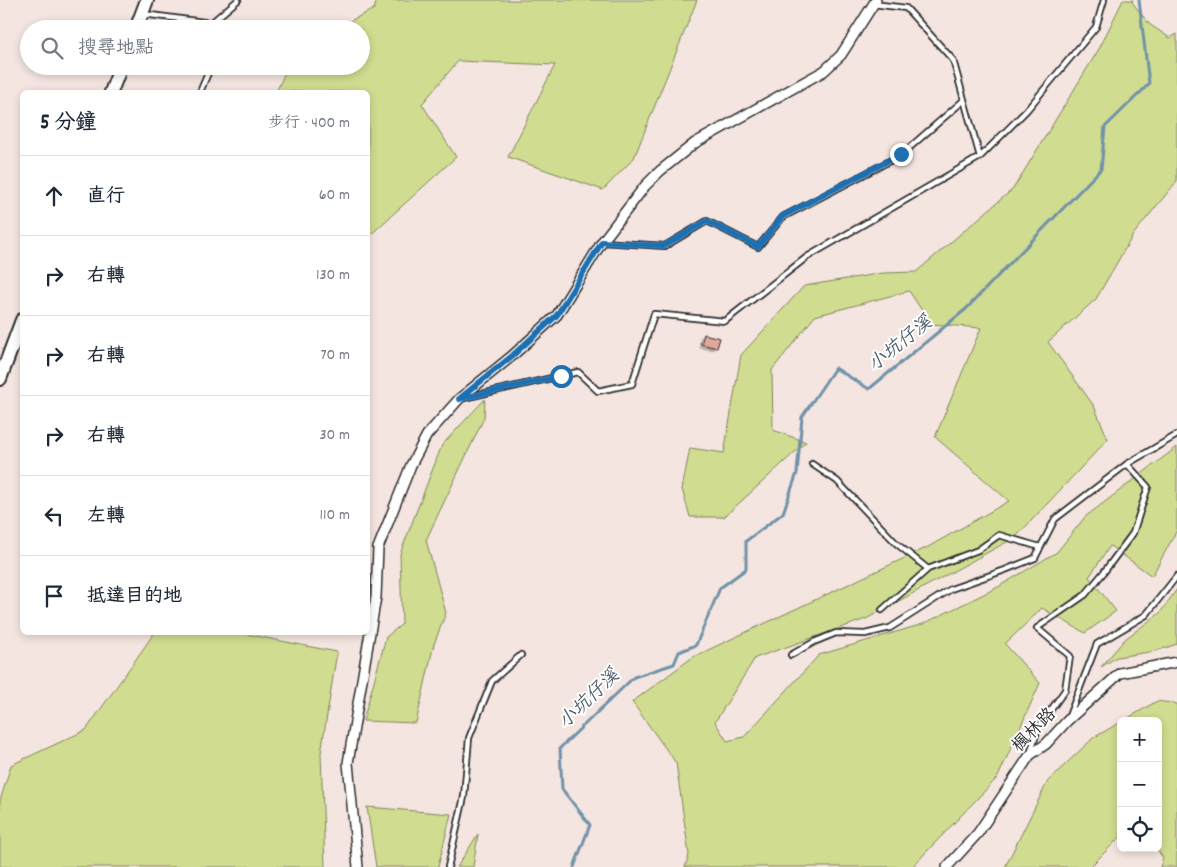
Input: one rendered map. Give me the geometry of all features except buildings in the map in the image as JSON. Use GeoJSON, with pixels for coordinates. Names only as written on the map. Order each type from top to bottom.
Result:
{"type":"FeatureCollection","features":[{"type":"Feature","properties":{"kind":"street"},"geometry":{"type":"LineString","coordinates":[[140,20],[147,0]]}},
{"type":"Feature","properties":{"kind":"street"},"geometry":{"type":"LineString","coordinates":[[370,632],[376,597],[378,548],[411,465],[427,435],[459,399],[512,356],[557,315],[602,242],[645,186],[660,171],[695,143],[824,71],[841,55],[875,2]]}},
{"type":"Feature","properties":{"kind":"street"},"geometry":{"type":"LineString","coordinates":[[111,90],[117,75]]}},
{"type":"Feature","properties":{"kind":"street"},"geometry":{"type":"LineString","coordinates":[[0,379],[20,325]]}},
{"type":"Feature","properties":{"kind":"street"},"geometry":{"type":"LineString","coordinates":[[358,867],[348,762],[370,635]]}},
{"type":"Feature","properties":{"kind":"street","name":"楓林路"},"geometry":{"type":"LineString","coordinates":[[948,867],[978,833],[1030,755],[1046,744],[1067,721],[1120,673],[1177,662]]}},
{"type":"Feature","properties":{"kind":"lane"},"geometry":{"type":"LineString","coordinates":[[459,399],[578,372],[598,391],[632,384],[654,314],[725,322],[808,257],[980,157],[1026,111],[1096,27],[1104,0]]}},
{"type":"Feature","properties":{"kind":"lane"},"geometry":{"type":"LineString","coordinates":[[214,20],[235,1]]}},
{"type":"Feature","properties":{"kind":"lane"},"geometry":{"type":"LineString","coordinates":[[875,2],[906,8],[953,60],[980,157]]}},
{"type":"Feature","properties":{"kind":"lane"},"geometry":{"type":"LineString","coordinates":[[142,14],[188,20]]}},
{"type":"Feature","properties":{"kind":"lane"},"geometry":{"type":"LineString","coordinates":[[201,90],[207,75]]}},
{"type":"Feature","properties":{"kind":"lane"},"geometry":{"type":"LineString","coordinates":[[602,242],[664,246],[707,221],[758,247],[783,216],[901,154],[964,100]]}},
{"type":"Feature","properties":{"kind":"lane"},"geometry":{"type":"LineString","coordinates":[[791,655],[814,642],[836,633],[865,634],[890,628],[950,589],[1035,558],[1055,519],[1127,464],[1177,434]]}},
{"type":"Feature","properties":{"kind":"lane"},"geometry":{"type":"LineString","coordinates":[[812,464],[838,481],[897,544],[928,569]]}},
{"type":"Feature","properties":{"kind":"lane"},"geometry":{"type":"LineString","coordinates":[[1030,755],[1038,728],[1065,690],[1070,656],[1037,628],[1085,595],[1133,533],[1148,487],[1127,464]]}},
{"type":"Feature","properties":{"kind":"lane"},"geometry":{"type":"LineString","coordinates":[[882,610],[928,569],[978,550],[999,535],[1040,547]]}},
{"type":"Feature","properties":{"kind":"lane"},"geometry":{"type":"LineString","coordinates":[[1067,721],[1097,644],[1146,615],[1177,576]]}},
{"type":"Feature","properties":{"kind":"lane"},"geometry":{"type":"LineString","coordinates":[[448,867],[464,798],[469,738],[492,680],[521,655]]}},
{"type":"Feature","properties":{"kind":"green space"},"geometry":{"type":"Polygon","coordinates":[[[377,0],[697,0],[634,158],[603,190],[508,157],[555,65],[458,61],[422,104],[456,157],[370,235],[370,90],[277,90],[284,75],[370,75],[370,20],[352,20],[374,9],[377,0]]]}},
{"type":"Feature","properties":{"kind":"green space"},"geometry":{"type":"Polygon","coordinates":[[[1123,0],[1133,0],[1132,2],[1149,24],[1170,38],[1177,34],[1177,181],[1133,235],[1096,299],[1048,342],[1094,406],[1108,439],[1016,537],[866,619],[755,658],[715,722],[727,741],[744,737],[819,655],[923,624],[998,587],[1057,552],[1085,517],[1177,447],[1177,530],[1152,576],[1110,546],[1089,577],[1116,611],[1085,633],[1042,608],[1005,644],[1040,683],[998,777],[912,867],[685,867],[689,855],[676,763],[632,702],[693,657],[928,547],[1009,501],[935,437],[981,328],[931,324],[909,291],[815,316],[772,370],[773,430],[806,442],[724,517],[690,517],[682,489],[690,448],[724,453],[741,355],[804,286],[883,273],[916,272],[1013,189],[1099,49],[1123,0]]]}},
{"type":"Feature","properties":{"kind":"green space"},"geometry":{"type":"Polygon","coordinates":[[[485,399],[484,418],[426,540],[446,613],[434,644],[416,723],[363,721],[386,637],[402,624],[400,554],[442,445],[485,399]]]}},
{"type":"Feature","properties":{"kind":"green space"},"geometry":{"type":"Polygon","coordinates":[[[1177,589],[1177,644],[1156,651],[1117,657],[1101,667],[1125,639],[1160,613],[1177,589]]]}},
{"type":"Feature","properties":{"kind":"green space"},"geometry":{"type":"Polygon","coordinates":[[[153,635],[251,635],[337,652],[321,753],[325,867],[0,867],[0,801],[11,765],[86,730],[153,635]]]}},
{"type":"Feature","properties":{"kind":"green space"},"geometry":{"type":"Polygon","coordinates":[[[1157,701],[1177,704],[1177,867],[1160,867],[1163,858],[1159,852],[1162,852],[1162,717],[1130,717],[1157,701]]]}},
{"type":"Feature","properties":{"kind":"green space"},"geometry":{"type":"Polygon","coordinates":[[[1117,724],[1117,840],[1090,867],[1005,867],[1048,781],[1093,738],[1117,724]]]}},
{"type":"Feature","properties":{"kind":"green space"},"geometry":{"type":"Polygon","coordinates":[[[367,807],[451,814],[438,867],[376,867],[367,807]]]}},
{"type":"Feature","properties":{"kind":"green space"},"geometry":{"type":"Polygon","coordinates":[[[478,834],[473,867],[457,867],[478,834]]]}},
{"type":"Feature","properties":{"kind":"waterway","name":"小坑仔溪"},"geometry":{"type":"LineString","coordinates":[[574,867],[590,825],[562,789],[560,748],[634,677],[674,664],[679,652],[696,645],[720,588],[746,569],[746,541],[783,513],[797,473],[802,417],[835,368],[869,389],[966,309],[1101,169],[1105,127],[1149,84],[1139,0]]}},
{"type":"Feature","properties":{"kind":"route"},"geometry":{"type":"LineString","coordinates":[[561,376],[459,399],[512,356],[557,315],[602,242],[664,246],[707,221],[758,247],[783,216],[901,154]]}}]}
